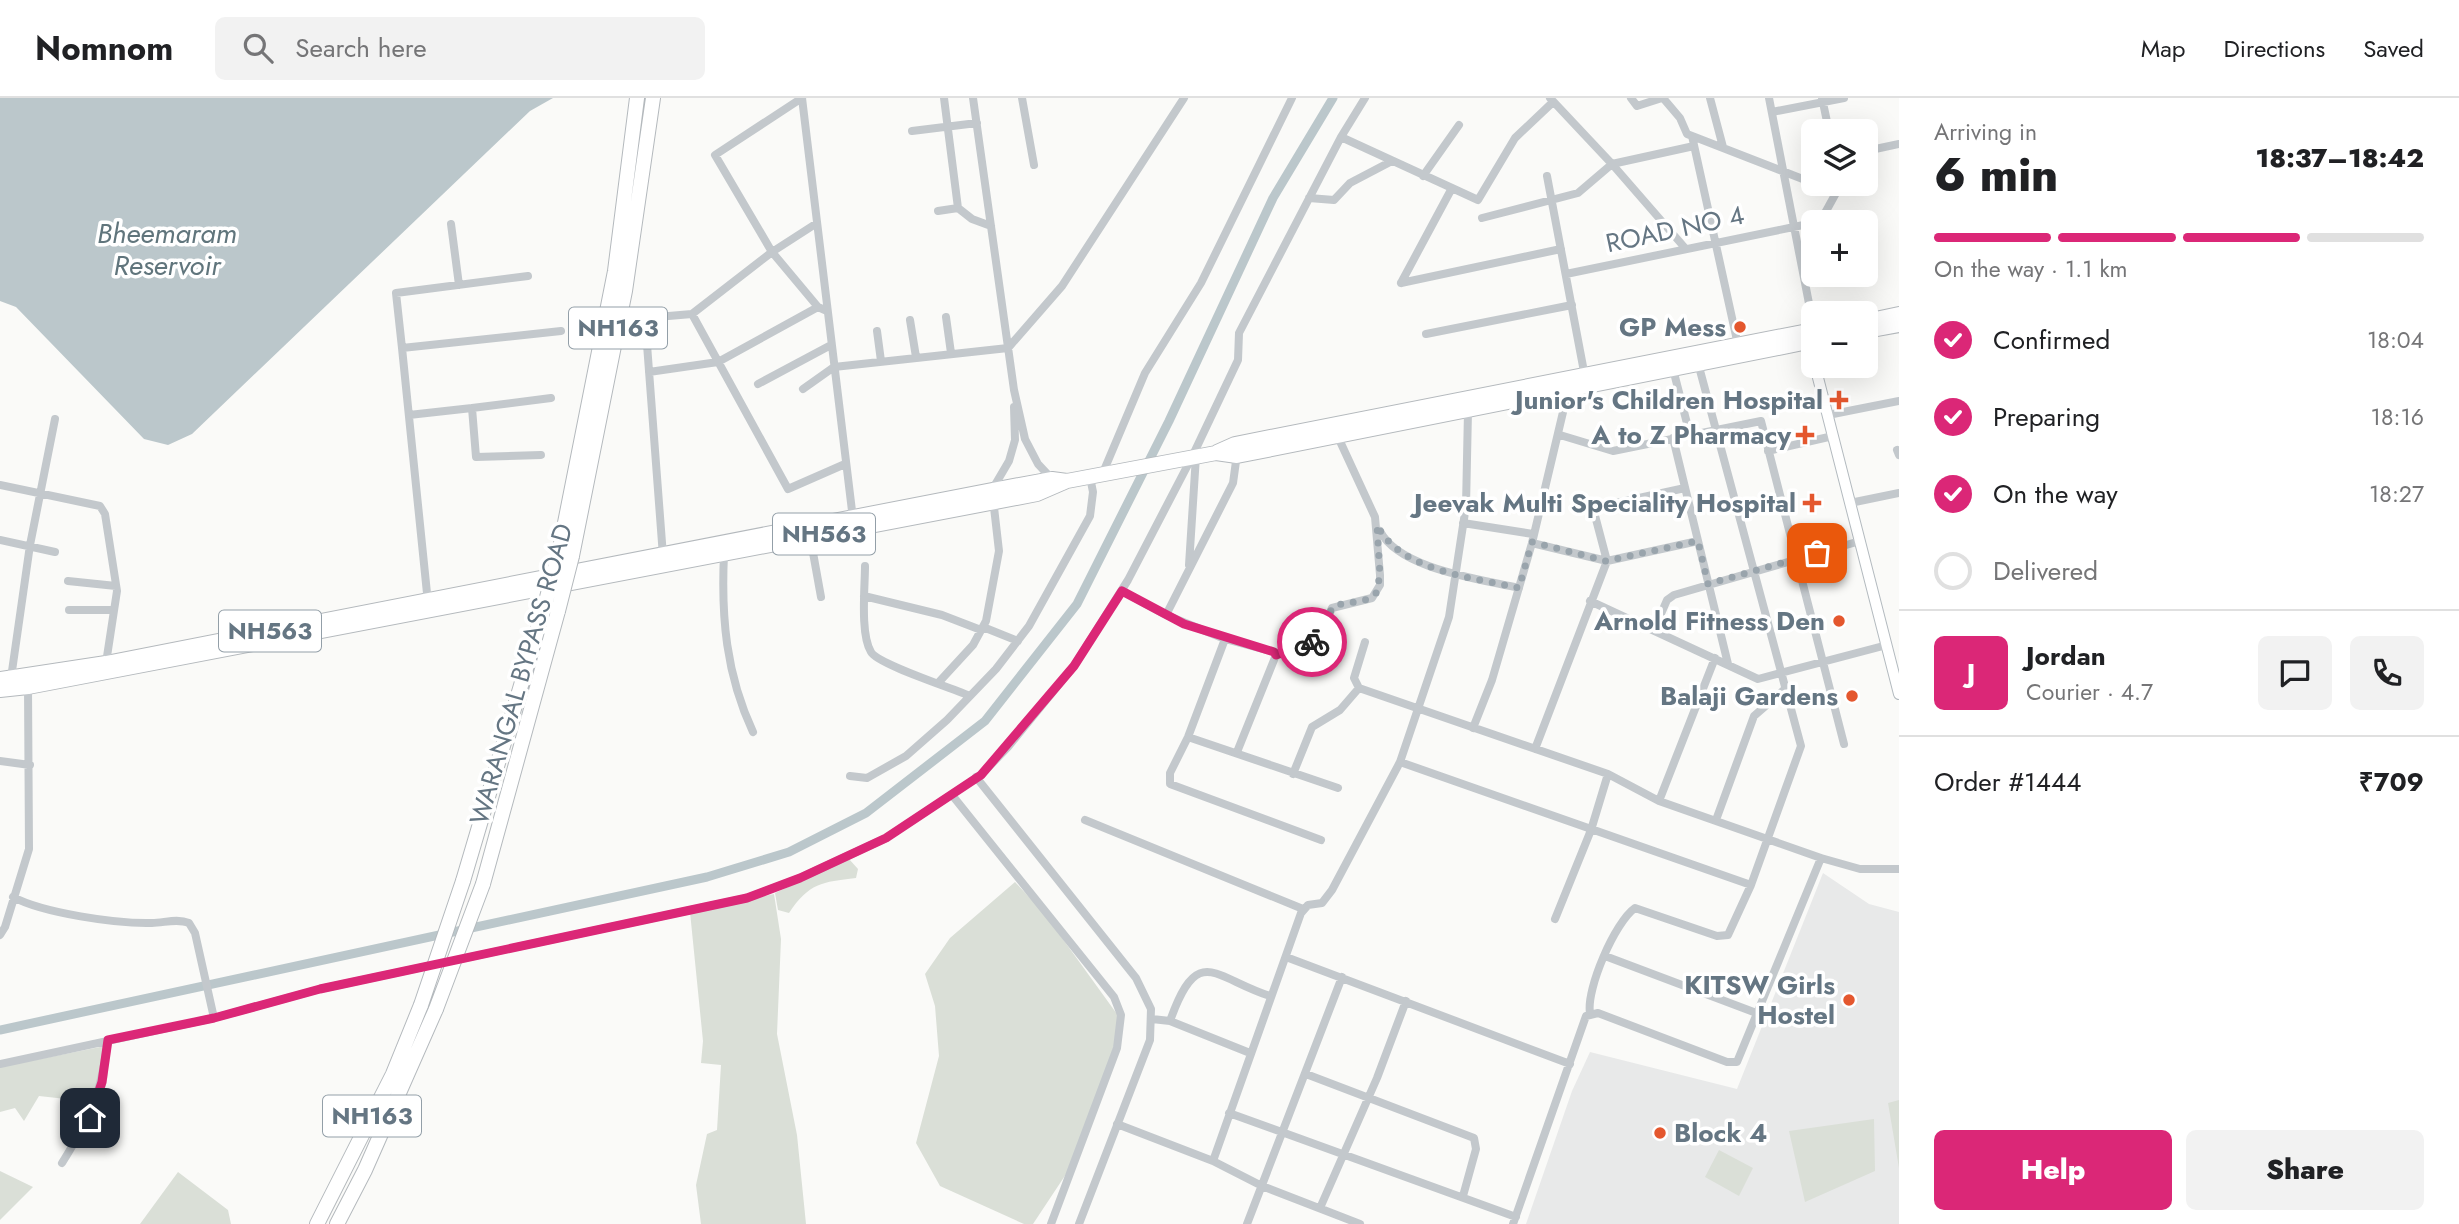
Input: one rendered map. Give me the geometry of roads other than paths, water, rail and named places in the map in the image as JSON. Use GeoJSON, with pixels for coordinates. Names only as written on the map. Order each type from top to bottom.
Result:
{"type":"FeatureCollection","features":[{"type":"Feature","properties":{"kind":"highway","name":"WARANGAL BYPASS ROAD"},"geometry":{"type":"LineString","coordinates":[[337,1224],[365,1170],[436,1009],[484,884],[558,611],[615,271],[637,98]]}},
{"type":"Feature","properties":{"kind":"highway","name":"WARANGAL BYPASS ROAD"},"geometry":{"type":"LineString","coordinates":[[317,1224],[393,1074],[421,1005],[463,881],[546,601],[566,554],[625,291],[653,98]]}},
{"type":"Feature","properties":{"kind":"highway"},"geometry":{"type":"LineString","coordinates":[[1878,318],[1899,314]]}},
{"type":"Feature","properties":{"kind":"highway"},"geometry":{"type":"LineString","coordinates":[[1878,329],[1899,325]]}},
{"type":"Feature","properties":{"kind":"highway","name":"NH563"},"geometry":{"type":"LineString","coordinates":[[1236,450],[1738,345],[1801,336]]}},
{"type":"Feature","properties":{"kind":"highway","name":"NH563"},"geometry":{"type":"LineString","coordinates":[[993,496],[1037,494],[1067,481],[1192,457],[1338,437],[1673,369],[1801,337]]}},
{"type":"Feature","properties":{"kind":"highway","name":"NH563"},"geometry":{"type":"LineString","coordinates":[[0,690],[28,687],[428,606],[581,568],[853,523],[993,496],[1052,479],[1067,481]]}},
{"type":"Feature","properties":{"kind":"highway","name":"NH563"},"geometry":{"type":"LineString","coordinates":[[6,678],[107,663],[724,554],[810,536],[853,523]]}},
{"type":"Feature","properties":{"kind":"street"},"geometry":{"type":"LineString","coordinates":[[823,309],[772,252],[715,155],[802,98],[817,223],[823,309],[831,345],[853,523]]}},
{"type":"Feature","properties":{"kind":"street"},"geometry":{"type":"LineString","coordinates":[[944,98],[958,208],[972,219],[991,226]]}},
{"type":"Feature","properties":{"kind":"street"},"geometry":{"type":"LineString","coordinates":[[973,98],[1014,390],[1025,439],[1038,464],[1052,479]]}},
{"type":"Feature","properties":{"kind":"street"},"geometry":{"type":"LineString","coordinates":[[1022,98],[1034,165]]}},
{"type":"Feature","properties":{"kind":"street"},"geometry":{"type":"LineString","coordinates":[[803,389],[834,367],[1008,348],[1062,286],[1182,98]]}},
{"type":"Feature","properties":{"kind":"street"},"geometry":{"type":"LineString","coordinates":[[850,776],[867,778],[906,755],[970,696],[1018,640],[1090,516],[1093,492],[1145,373],[1201,283],[1292,98]]}},
{"type":"Feature","properties":{"kind":"street"},"geometry":{"type":"LineString","coordinates":[[0,1064],[214,1018],[320,989],[747,898],[800,878],[886,838],[952,796],[1008,747],[1074,666],[1122,591],[1192,457],[1238,360],[1239,333],[1341,137],[1365,98]]}},
{"type":"Feature","properties":{"kind":"street"},"geometry":{"type":"LineString","coordinates":[[1631,98],[1637,106],[1662,98],[1680,118],[1687,134],[1801,177]]}},
{"type":"Feature","properties":{"kind":"street"},"geometry":{"type":"LineString","coordinates":[[1710,98],[1723,147]]}},
{"type":"Feature","properties":{"kind":"street"},"geometry":{"type":"LineString","coordinates":[[1769,98],[1801,264]]}},
{"type":"Feature","properties":{"kind":"street"},"geometry":{"type":"LineString","coordinates":[[1772,111],[1844,98]]}},
{"type":"Feature","properties":{"kind":"street"},"geometry":{"type":"LineString","coordinates":[[1341,137],[1478,200],[1515,138],[1551,100],[1612,164],[1685,248]]}},
{"type":"Feature","properties":{"kind":"street"},"geometry":{"type":"LineString","coordinates":[[1823,100],[1827,119]]}},
{"type":"Feature","properties":{"kind":"street"},"geometry":{"type":"LineString","coordinates":[[912,131],[977,123]]}},
{"type":"Feature","properties":{"kind":"street"},"geometry":{"type":"LineString","coordinates":[[1423,176],[1459,125]]}},
{"type":"Feature","properties":{"kind":"street"},"geometry":{"type":"LineString","coordinates":[[1692,136],[1738,345]]}},
{"type":"Feature","properties":{"kind":"street"},"geometry":{"type":"LineString","coordinates":[[1878,148],[1899,144]]}},
{"type":"Feature","properties":{"kind":"street"},"geometry":{"type":"LineString","coordinates":[[1482,218],[1578,193],[1612,164],[1694,146]]}},
{"type":"Feature","properties":{"kind":"street"},"geometry":{"type":"LineString","coordinates":[[1309,198],[1334,200],[1350,183],[1392,161]]}},
{"type":"Feature","properties":{"kind":"street"},"geometry":{"type":"LineString","coordinates":[[1547,176],[1585,377]]}},
{"type":"Feature","properties":{"kind":"street"},"geometry":{"type":"LineString","coordinates":[[1452,188],[1401,283],[1561,249]]}},
{"type":"Feature","properties":{"kind":"street"},"geometry":{"type":"LineString","coordinates":[[938,211],[958,208]]}},
{"type":"Feature","properties":{"kind":"street"},"geometry":{"type":"LineString","coordinates":[[663,556],[645,318],[692,314],[772,252],[817,223]]}},
{"type":"Feature","properties":{"kind":"street"},"geometry":{"type":"LineString","coordinates":[[452,224],[459,285]]}},
{"type":"Feature","properties":{"kind":"street","name":"ROAD NO 4"},"geometry":{"type":"LineString","coordinates":[[1566,274],[1801,224]]}},
{"type":"Feature","properties":{"kind":"street"},"geometry":{"type":"LineString","coordinates":[[428,606],[396,293],[528,276]]}},
{"type":"Feature","properties":{"kind":"street"},"geometry":{"type":"LineString","coordinates":[[1426,334],[1572,305]]}},
{"type":"Feature","properties":{"kind":"street"},"geometry":{"type":"LineString","coordinates":[[649,372],[718,362],[823,309]]}},
{"type":"Feature","properties":{"kind":"street"},"geometry":{"type":"LineString","coordinates":[[692,314],[788,489],[845,464]]}},
{"type":"Feature","properties":{"kind":"street"},"geometry":{"type":"LineString","coordinates":[[946,317],[951,353]]}},
{"type":"Feature","properties":{"kind":"street"},"geometry":{"type":"LineString","coordinates":[[910,320],[916,357]]}},
{"type":"Feature","properties":{"kind":"street"},"geometry":{"type":"LineString","coordinates":[[402,348],[561,331]]}},
{"type":"Feature","properties":{"kind":"street"},"geometry":{"type":"LineString","coordinates":[[877,331],[881,361]]}},
{"type":"Feature","properties":{"kind":"street"},"geometry":{"type":"LineString","coordinates":[[758,384],[831,345]]}},
{"type":"Feature","properties":{"kind":"street"},"geometry":{"type":"LineString","coordinates":[[1590,1013],[1588,1001],[1592,982],[1635,908],[1726,937],[1751,885],[1801,746],[1698,363]]}},
{"type":"Feature","properties":{"kind":"street"},"geometry":{"type":"LineString","coordinates":[[1673,369],[1690,435]]}},
{"type":"Feature","properties":{"kind":"street"},"geometry":{"type":"LineString","coordinates":[[1818,378],[1899,694]]}},
{"type":"Feature","properties":{"kind":"street"},"geometry":{"type":"LineString","coordinates":[[939,682],[973,645],[982,628],[999,551],[999,531],[993,496],[1015,440],[1014,390]]}},
{"type":"Feature","properties":{"kind":"street"},"geometry":{"type":"LineString","coordinates":[[1473,728],[1492,680],[1519,588],[1560,435],[1568,391]]}},
{"type":"Feature","properties":{"kind":"street"},"geometry":{"type":"LineString","coordinates":[[409,415],[551,398]]}},
{"type":"Feature","properties":{"kind":"street"},"geometry":{"type":"LineString","coordinates":[[1828,415],[1899,401]]}},
{"type":"Feature","properties":{"kind":"street"},"geometry":{"type":"LineString","coordinates":[[472,408],[476,457],[541,454]]}},
{"type":"Feature","properties":{"kind":"street"},"geometry":{"type":"LineString","coordinates":[[1085,820],[1303,909],[1326,900],[1400,762],[1449,617],[1453,572],[1463,523],[1468,411]]}},
{"type":"Feature","properties":{"kind":"street"},"geometry":{"type":"LineString","coordinates":[[6,678],[55,419]]}},
{"type":"Feature","properties":{"kind":"street"},"geometry":{"type":"LineString","coordinates":[[1560,435],[1613,450],[1761,421],[1844,744]]}},
{"type":"Feature","properties":{"kind":"street"},"geometry":{"type":"LineString","coordinates":[[1768,451],[1833,436]]}},
{"type":"Feature","properties":{"kind":"street"},"geometry":{"type":"LineString","coordinates":[[1338,437],[1383,538],[1397,551],[1453,572],[1519,588]]}},
{"type":"Feature","properties":{"kind":"street"},"geometry":{"type":"LineString","coordinates":[[1673,438],[1728,664]]}},
{"type":"Feature","properties":{"kind":"street"},"geometry":{"type":"LineString","coordinates":[[1166,615],[1233,483],[1236,450]]}},
{"type":"Feature","properties":{"kind":"street"},"geometry":{"type":"LineString","coordinates":[[1189,568],[1192,457]]}},
{"type":"Feature","properties":{"kind":"street"},"geometry":{"type":"LineString","coordinates":[[0,485],[100,506],[104,514],[116,586],[107,663]]}},
{"type":"Feature","properties":{"kind":"street"},"geometry":{"type":"LineString","coordinates":[[1535,748],[1606,561],[1593,508],[1685,488]]}},
{"type":"Feature","properties":{"kind":"street"},"geometry":{"type":"LineString","coordinates":[[1850,503],[1899,493]]}},
{"type":"Feature","properties":{"kind":"street"},"geometry":{"type":"LineString","coordinates":[[1463,523],[1532,538],[1606,561],[1698,541]]}},
{"type":"Feature","properties":{"kind":"street"},"geometry":{"type":"LineString","coordinates":[[1237,752],[1276,655],[1317,640],[1336,605],[1364,601],[1376,593],[1380,575],[1377,525]]}},
{"type":"Feature","properties":{"kind":"street"},"geometry":{"type":"LineString","coordinates":[[810,536],[821,597]]}},
{"type":"Feature","properties":{"kind":"street"},"geometry":{"type":"LineString","coordinates":[[0,540],[55,552]]}},
{"type":"Feature","properties":{"kind":"street"},"geometry":{"type":"LineString","coordinates":[[1654,630],[1667,600],[1708,584],[1860,541]]}},
{"type":"Feature","properties":{"kind":"street"},"geometry":{"type":"LineString","coordinates":[[724,554],[722,621],[738,699],[753,732]]}},
{"type":"Feature","properties":{"kind":"street"},"geometry":{"type":"LineString","coordinates":[[865,566],[866,641],[871,653],[890,665],[970,696]]}},
{"type":"Feature","properties":{"kind":"street"},"geometry":{"type":"LineString","coordinates":[[68,581],[116,586]]}},
{"type":"Feature","properties":{"kind":"street"},"geometry":{"type":"LineString","coordinates":[[1122,591],[1166,615],[1225,639],[1263,648],[1276,655]]}},
{"type":"Feature","properties":{"kind":"street"},"geometry":{"type":"LineString","coordinates":[[864,596],[942,615],[1018,640]]}},
{"type":"Feature","properties":{"kind":"street"},"geometry":{"type":"LineString","coordinates":[[1590,601],[1758,678],[1887,645]]}},
{"type":"Feature","properties":{"kind":"street"},"geometry":{"type":"LineString","coordinates":[[69,610],[114,610]]}},
{"type":"Feature","properties":{"kind":"street"},"geometry":{"type":"LineString","coordinates":[[1225,639],[1188,737],[1170,773],[1173,786],[1321,841]]}},
{"type":"Feature","properties":{"kind":"street"},"geometry":{"type":"LineString","coordinates":[[1365,642],[1353,678],[1359,688],[1608,774],[1659,800],[1821,859],[1860,869],[1899,869]]}},
{"type":"Feature","properties":{"kind":"street"},"geometry":{"type":"LineString","coordinates":[[1659,800],[1714,658]]}},
{"type":"Feature","properties":{"kind":"street"},"geometry":{"type":"LineString","coordinates":[[0,935],[5,927],[29,849],[28,687]]}},
{"type":"Feature","properties":{"kind":"street"},"geometry":{"type":"LineString","coordinates":[[1293,774],[1311,727],[1340,710],[1359,688]]}},
{"type":"Feature","properties":{"kind":"street"},"geometry":{"type":"LineString","coordinates":[[1716,820],[1754,716],[1785,690]]}},
{"type":"Feature","properties":{"kind":"street"},"geometry":{"type":"LineString","coordinates":[[1188,737],[1338,788]]}},
{"type":"Feature","properties":{"kind":"street"},"geometry":{"type":"LineString","coordinates":[[0,761],[30,765]]}},
{"type":"Feature","properties":{"kind":"street"},"geometry":{"type":"LineString","coordinates":[[1400,762],[1751,885]]}},
{"type":"Feature","properties":{"kind":"street"},"geometry":{"type":"LineString","coordinates":[[1555,919],[1591,830],[1608,774]]}},
{"type":"Feature","properties":{"kind":"street"},"geometry":{"type":"LineString","coordinates":[[976,777],[1123,957],[1147,997],[1152,1018],[1150,1040],[1079,1224]]}},
{"type":"Feature","properties":{"kind":"street"},"geometry":{"type":"LineString","coordinates":[[952,796],[1107,988],[1121,1015],[1117,1048],[1051,1224]]}},
{"type":"Feature","properties":{"kind":"street"},"geometry":{"type":"LineString","coordinates":[[1229,1112],[1462,1196],[1514,1221],[1584,1020],[1590,1013],[1598,1013],[1731,1063],[1741,1059],[1821,859]]}},
{"type":"Feature","properties":{"kind":"street"},"geometry":{"type":"LineString","coordinates":[[13,897],[32,907],[61,913],[152,923],[184,921],[195,933],[214,1018]]}},
{"type":"Feature","properties":{"kind":"street"},"geometry":{"type":"LineString","coordinates":[[1213,1161],[1303,909]]}},
{"type":"Feature","properties":{"kind":"street"},"geometry":{"type":"LineString","coordinates":[[1605,956],[1759,1014]]}},
{"type":"Feature","properties":{"kind":"street"},"geometry":{"type":"LineString","coordinates":[[1286,957],[1570,1064]]}},
{"type":"Feature","properties":{"kind":"street"},"geometry":{"type":"LineString","coordinates":[[1170,1021],[1185,987],[1204,971],[1215,971],[1239,985],[1270,996]]}},
{"type":"Feature","properties":{"kind":"street"},"geometry":{"type":"LineString","coordinates":[[1247,1224],[1342,977]]}},
{"type":"Feature","properties":{"kind":"street"},"geometry":{"type":"LineString","coordinates":[[1320,1209],[1406,1001]]}},
{"type":"Feature","properties":{"kind":"street"},"geometry":{"type":"LineString","coordinates":[[1152,1018],[1170,1021],[1250,1053]]}},
{"type":"Feature","properties":{"kind":"street"},"geometry":{"type":"LineString","coordinates":[[62,1163],[90,1118],[102,1082],[108,1040]]}},
{"type":"Feature","properties":{"kind":"street"},"geometry":{"type":"LineString","coordinates":[[1306,1074],[1474,1138],[1476,1149],[1462,1196]]}},
{"type":"Feature","properties":{"kind":"street"},"geometry":{"type":"LineString","coordinates":[[1117,1124],[1213,1161],[1262,1186],[1360,1224]]}},
{"type":"Feature","properties":{"kind":"water","name":"Bheemaram Reservoir"},"geometry":{"type":"Polygon","coordinates":[[[0,98],[553,98],[530,111],[192,434],[168,445],[144,439],[16,307],[0,301],[0,98]]]}},
{"type":"Feature","properties":{"kind":"waterway"},"geometry":{"type":"LineString","coordinates":[[0,1030],[707,877],[789,852],[866,813],[985,721],[1077,604],[1169,421],[1273,198],[1333,98]]}},
{"type":"Feature","properties":{"kind":"place","name":"GP Mess"},"geometry":{"type":"Point","coordinates":[1740,327]}},
{"type":"Feature","properties":{"kind":"place","name":"Junior's Children Hospital"},"geometry":{"type":"Point","coordinates":[1839,400]}},
{"type":"Feature","properties":{"kind":"place","name":"A to Z Pharmacy"},"geometry":{"type":"Point","coordinates":[1805,435]}},
{"type":"Feature","properties":{"kind":"place","name":"Jeevak Multi Speciality Hospital"},"geometry":{"type":"Point","coordinates":[1812,503]}},
{"type":"Feature","properties":{"kind":"place","name":"Arnold Fitness Den"},"geometry":{"type":"Point","coordinates":[1839,621]}},
{"type":"Feature","properties":{"kind":"place","name":"Balaji Gardens"},"geometry":{"type":"Point","coordinates":[1852,696]}},
{"type":"Feature","properties":{"kind":"place","name":"KITSW Girls Hostel"},"geometry":{"type":"Point","coordinates":[1849,1000]}},
{"type":"Feature","properties":{"kind":"place","name":"Block 4"},"geometry":{"type":"Point","coordinates":[1660,1133]}}]}
